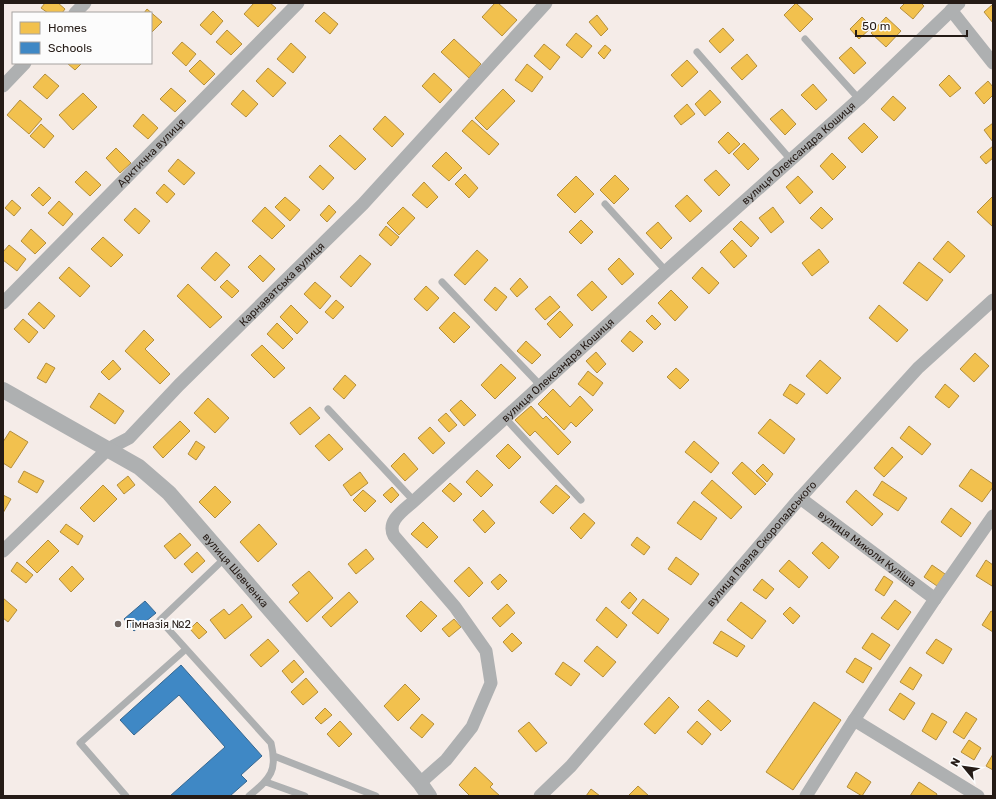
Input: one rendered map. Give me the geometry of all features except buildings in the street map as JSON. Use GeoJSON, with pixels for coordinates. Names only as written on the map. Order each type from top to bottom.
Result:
{"type":"FeatureCollection","features":[{"type":"Feature","properties":{"kind":"street"},"geometry":{"type":"LineString","coordinates":[[76,12],[85,3]]}},
{"type":"Feature","properties":{"kind":"street","name":"Арктична вулиця"},"geometry":{"type":"LineString","coordinates":[[3,303],[298,3]]}},
{"type":"Feature","properties":{"kind":"street","name":"Карнаватська вулиця"},"geometry":{"type":"LineString","coordinates":[[3,551],[108,450],[129,438],[363,204],[546,3]]}},
{"type":"Feature","properties":{"kind":"street"},"geometry":{"type":"LineString","coordinates":[[955,7],[993,63]]}},
{"type":"Feature","properties":{"kind":"street","name":"вулиця Олександра Кошиця"},"geometry":{"type":"LineString","coordinates":[[424,790],[472,727],[491,683],[486,651],[455,607],[394,536],[391,531],[392,524],[396,518],[540,385],[859,99],[955,7]]}},
{"type":"Feature","properties":{"kind":"street"},"geometry":{"type":"LineString","coordinates":[[3,86],[25,64]]}},
{"type":"Feature","properties":{"kind":"street","name":"вулиця Павла Скоропадського"},"geometry":{"type":"LineString","coordinates":[[540,796],[571,766],[800,498],[918,368],[993,300]]}},
{"type":"Feature","properties":{"kind":"street","name":"вулиця Шевченка"},"geometry":{"type":"LineString","coordinates":[[3,390],[139,467],[169,493],[424,790]]}},
{"type":"Feature","properties":{"kind":"street","name":"вулиця Миколи Куліша"},"geometry":{"type":"LineString","coordinates":[[800,498],[935,599]]}},
{"type":"Feature","properties":{"kind":"street"},"geometry":{"type":"LineString","coordinates":[[806,796],[854,720],[993,516]]}},
{"type":"Feature","properties":{"kind":"street"},"geometry":{"type":"LineString","coordinates":[[854,720],[978,796]]}},
{"type":"Feature","properties":{"kind":"lane"},"geometry":{"type":"LineString","coordinates":[[805,39],[859,99]]}},
{"type":"Feature","properties":{"kind":"lane"},"geometry":{"type":"LineString","coordinates":[[697,52],[791,160]]}},
{"type":"Feature","properties":{"kind":"lane"},"geometry":{"type":"LineString","coordinates":[[605,204],[666,271]]}},
{"type":"Feature","properties":{"kind":"lane"},"geometry":{"type":"LineString","coordinates":[[442,282],[540,385]]}},
{"type":"Feature","properties":{"kind":"lane"},"geometry":{"type":"LineString","coordinates":[[328,409],[414,501]]}},
{"type":"Feature","properties":{"kind":"lane"},"geometry":{"type":"LineString","coordinates":[[505,418],[581,500]]}},
{"type":"Feature","properties":{"kind":"lane"},"geometry":{"type":"LineString","coordinates":[[225,558],[160,620],[271,743],[274,756],[273,768],[266,782],[249,796]]}},
{"type":"Feature","properties":{"kind":"lane"},"geometry":{"type":"LineString","coordinates":[[126,796],[80,743],[186,649]]}},
{"type":"Feature","properties":{"kind":"lane"},"geometry":{"type":"LineString","coordinates":[[274,756],[376,796]]}},
{"type":"Feature","properties":{"kind":"lane"},"geometry":{"type":"LineString","coordinates":[[266,782],[305,796]]}},
{"type":"Feature","properties":{"kind":"place","name":"Гімназія №2"},"geometry":{"type":"Point","coordinates":[118,624]}}]}
